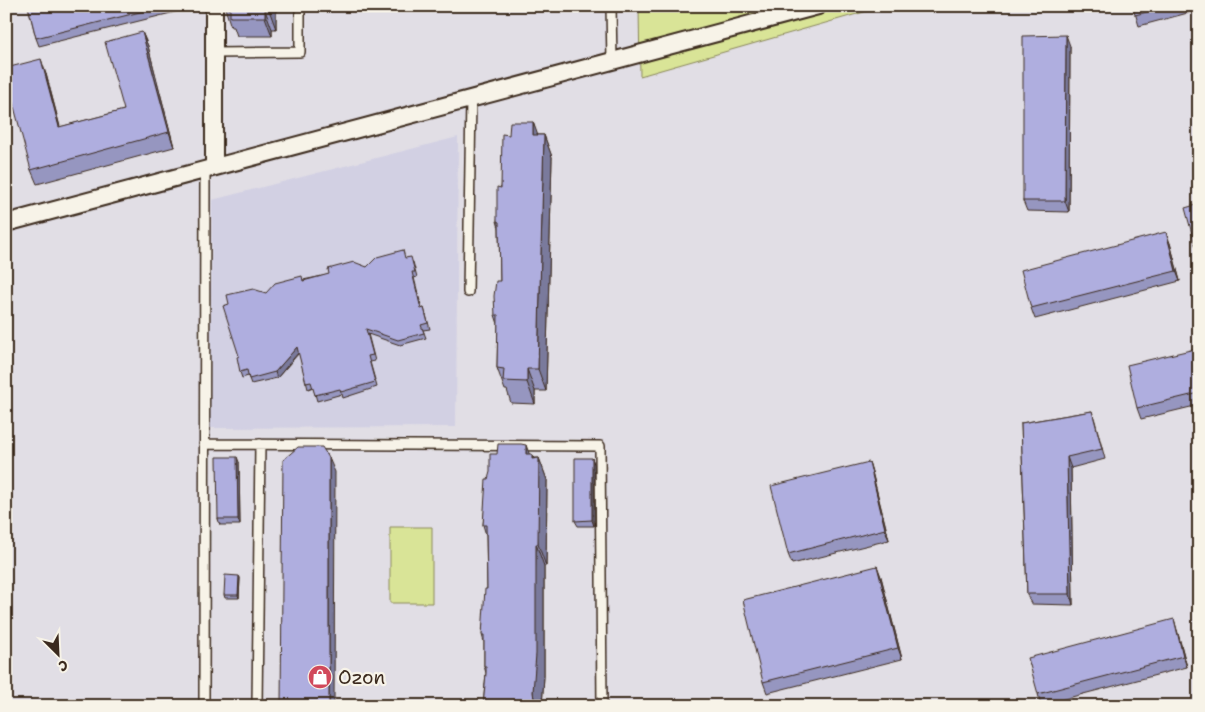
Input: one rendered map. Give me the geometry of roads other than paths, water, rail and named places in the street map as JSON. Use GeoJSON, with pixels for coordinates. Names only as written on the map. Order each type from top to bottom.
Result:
{"type":"FeatureCollection","features":[{"type":"Feature","properties":{"kind":"street"},"geometry":{"type":"LineString","coordinates":[[210,168],[214,6]]}},
{"type":"Feature","properties":{"kind":"street"},"geometry":{"type":"LineString","coordinates":[[6,223],[818,6]]}},
{"type":"Feature","properties":{"kind":"lane"},"geometry":{"type":"LineString","coordinates":[[214,54],[300,52],[300,6]]}},
{"type":"Feature","properties":{"kind":"lane"},"geometry":{"type":"LineString","coordinates":[[611,6],[612,62]]}},
{"type":"Feature","properties":{"kind":"lane"},"geometry":{"type":"LineString","coordinates":[[468,292],[471,99]]}},
{"type":"Feature","properties":{"kind":"lane"},"geometry":{"type":"LineString","coordinates":[[204,706],[204,444],[210,168]]}},
{"type":"Feature","properties":{"kind":"lane"},"geometry":{"type":"LineString","coordinates":[[204,444],[600,446],[602,706]]}},
{"type":"Feature","properties":{"kind":"lane"},"geometry":{"type":"LineString","coordinates":[[257,706],[260,444]]}},
{"type":"Feature","properties":{"kind":"place","name":"Ozon"},"geometry":{"type":"Point","coordinates":[320,677]}}]}
